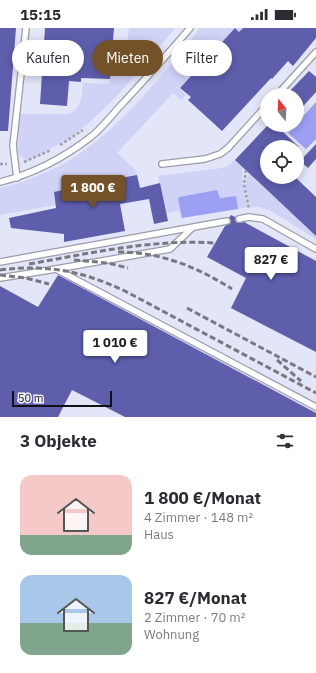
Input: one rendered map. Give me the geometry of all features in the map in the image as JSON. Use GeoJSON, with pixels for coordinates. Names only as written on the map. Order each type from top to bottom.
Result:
{"type":"FeatureCollection","features":[{"type":"Feature","properties":{"kind":"lane"},"geometry":{"type":"LineString","coordinates":[[16,178],[13,146],[26,28]]}},
{"type":"Feature","properties":{"kind":"lane"},"geometry":{"type":"LineString","coordinates":[[0,182],[16,178],[46,164],[78,146],[93,135],[165,58],[190,28]]}},
{"type":"Feature","properties":{"kind":"lane"},"geometry":{"type":"LineString","coordinates":[[283,88],[316,52]]}},
{"type":"Feature","properties":{"kind":"lane"},"geometry":{"type":"LineString","coordinates":[[162,164],[205,159],[220,154],[228,148],[260,114]]}},
{"type":"Feature","properties":{"kind":"lane"},"geometry":{"type":"LineString","coordinates":[[239,219],[249,217],[263,219],[316,248]]}},
{"type":"Feature","properties":{"kind":"lane"},"geometry":{"type":"LineString","coordinates":[[0,262],[227,221]]}},
{"type":"Feature","properties":{"kind":"lane"},"geometry":{"type":"LineString","coordinates":[[0,278],[170,249],[192,228]]}},
{"type":"Feature","properties":{"kind":"lane"},"geometry":{"type":"LineString","coordinates":[[56,269],[316,407]]}},
{"type":"Feature","properties":{"kind":"path"},"geometry":{"type":"LineString","coordinates":[[0,164],[28,161],[55,148],[88,126]]}},
{"type":"Feature","properties":{"kind":"path"},"geometry":{"type":"LineString","coordinates":[[246,170],[244,184],[249,217]]}},
{"type":"Feature","properties":{"kind":"shaded area"},"geometry":{"type":"Polygon","coordinates":[[[0,28],[316,28],[316,417],[0,417],[0,28]]]}},
{"type":"Feature","properties":{"kind":"shaded area"},"geometry":{"type":"Polygon","coordinates":[[[129,28],[175,28],[163,42],[163,40],[127,40],[129,28]]]}},
{"type":"Feature","properties":{"kind":"shaded area"},"geometry":{"type":"Polygon","coordinates":[[[200,28],[235,28],[224,40],[190,40],[200,28]]]}},
{"type":"Feature","properties":{"kind":"shaded area"},"geometry":{"type":"Polygon","coordinates":[[[235,28],[242,28],[239,32],[235,28]]]}},
{"type":"Feature","properties":{"kind":"shaded area"},"geometry":{"type":"Polygon","coordinates":[[[171,64],[171,76],[190,76],[179,88],[186,95],[181,100],[173,93],[117,153],[135,169],[137,175],[54,192],[55,205],[0,215],[0,188],[35,177],[67,162],[89,147],[124,117],[161,76],[163,76],[163,74],[171,64]]]}},
{"type":"Feature","properties":{"kind":"shaded area"},"geometry":{"type":"Polygon","coordinates":[[[110,76],[135,76],[104,109],[78,132],[44,152],[26,160],[18,154],[19,114],[68,114],[73,112],[79,105],[82,97],[83,83],[109,84],[110,76]]]}},
{"type":"Feature","properties":{"kind":"shaded area"},"geometry":{"type":"Polygon","coordinates":[[[235,160],[243,168],[242,179],[247,207],[238,209],[236,196],[219,198],[218,191],[178,199],[181,219],[179,211],[166,213],[158,176],[221,168],[227,166],[235,160]]]}},
{"type":"Feature","properties":{"kind":"shaded area"},"geometry":{"type":"Polygon","coordinates":[[[249,174],[316,236],[316,239],[271,211],[260,207],[250,207],[246,185],[249,174]]]}},
{"type":"Feature","properties":{"kind":"water"},"geometry":{"type":"Polygon","coordinates":[[[316,102],[316,139],[306,149],[304,147],[304,140],[296,140],[288,133],[304,132],[304,115],[316,102]]]}},
{"type":"Feature","properties":{"kind":"water"},"geometry":{"type":"Polygon","coordinates":[[[217,190],[220,198],[236,196],[238,209],[182,218],[178,199],[179,197],[217,190]]]}},
{"type":"Feature","properties":{"kind":"building"},"geometry":{"type":"Polygon","coordinates":[[[0,28],[16,28],[15,40],[12,40],[12,76],[8,131],[0,131],[0,28]]]}},
{"type":"Feature","properties":{"kind":"building"},"geometry":{"type":"Polygon","coordinates":[[[45,28],[114,28],[113,40],[92,40],[92,76],[110,76],[110,79],[81,78],[81,82],[69,81],[67,106],[40,104],[42,76],[84,76],[84,40],[44,40],[45,28]]]}},
{"type":"Feature","properties":{"kind":"building"},"geometry":{"type":"Polygon","coordinates":[[[235,28],[239,32],[243,28],[316,28],[316,38],[293,66],[288,61],[272,79],[271,78],[260,88],[260,90],[222,131],[188,100],[191,97],[180,88],[191,76],[232,76],[232,40],[224,40],[235,28]]]}},
{"type":"Feature","properties":{"kind":"building"},"geometry":{"type":"Polygon","coordinates":[[[309,71],[316,77],[316,92],[304,105],[304,88],[293,88],[309,71]]]}},
{"type":"Feature","properties":{"kind":"building"},"geometry":{"type":"Polygon","coordinates":[[[261,132],[283,132],[292,140],[260,140],[260,183],[235,160],[261,132]]]}},
{"type":"Feature","properties":{"kind":"building"},"geometry":{"type":"Polygon","coordinates":[[[316,144],[316,159],[308,168],[304,164],[304,157],[316,144]]]}},
{"type":"Feature","properties":{"kind":"building"},"geometry":{"type":"Polygon","coordinates":[[[137,175],[140,188],[160,183],[168,221],[154,224],[149,199],[120,204],[125,231],[64,242],[64,234],[11,228],[9,218],[56,208],[54,192],[137,175]]]}},
{"type":"Feature","properties":{"kind":"building"},"geometry":{"type":"Polygon","coordinates":[[[261,184],[302,184],[316,197],[316,236],[261,184]]]}},
{"type":"Feature","properties":{"kind":"building"},"geometry":{"type":"Polygon","coordinates":[[[231,215],[235,217],[237,223],[244,222],[316,261],[316,352],[231,308],[246,278],[207,257],[225,226],[231,223],[229,218],[231,215]]]}},
{"type":"Feature","properties":{"kind":"building"},"geometry":{"type":"Polygon","coordinates":[[[58,275],[316,413],[316,417],[125,417],[72,390],[58,417],[0,417],[0,286],[38,307],[58,275]]]}},
{"type":"Feature","properties":{"kind":"railway"},"geometry":{"type":"LineString","coordinates":[[29,264],[99,251],[145,245],[191,242],[215,243]]}},
{"type":"Feature","properties":{"kind":"railway"},"geometry":{"type":"LineString","coordinates":[[118,252],[149,255],[178,262],[205,274],[232,289]]}},
{"type":"Feature","properties":{"kind":"railway"},"geometry":{"type":"LineString","coordinates":[[74,260],[108,263],[128,268]]}},
{"type":"Feature","properties":{"kind":"railway"},"geometry":{"type":"LineString","coordinates":[[0,270],[17,268],[49,269],[94,278],[125,291],[316,393]]}},
{"type":"Feature","properties":{"kind":"railway"},"geometry":{"type":"LineString","coordinates":[[0,275],[26,278],[49,284]]}},
{"type":"Feature","properties":{"kind":"railway"},"geometry":{"type":"LineString","coordinates":[[187,308],[316,377]]}},
{"type":"Feature","properties":{"kind":"railway"},"geometry":{"type":"LineString","coordinates":[[277,360],[301,381]]}}]}
